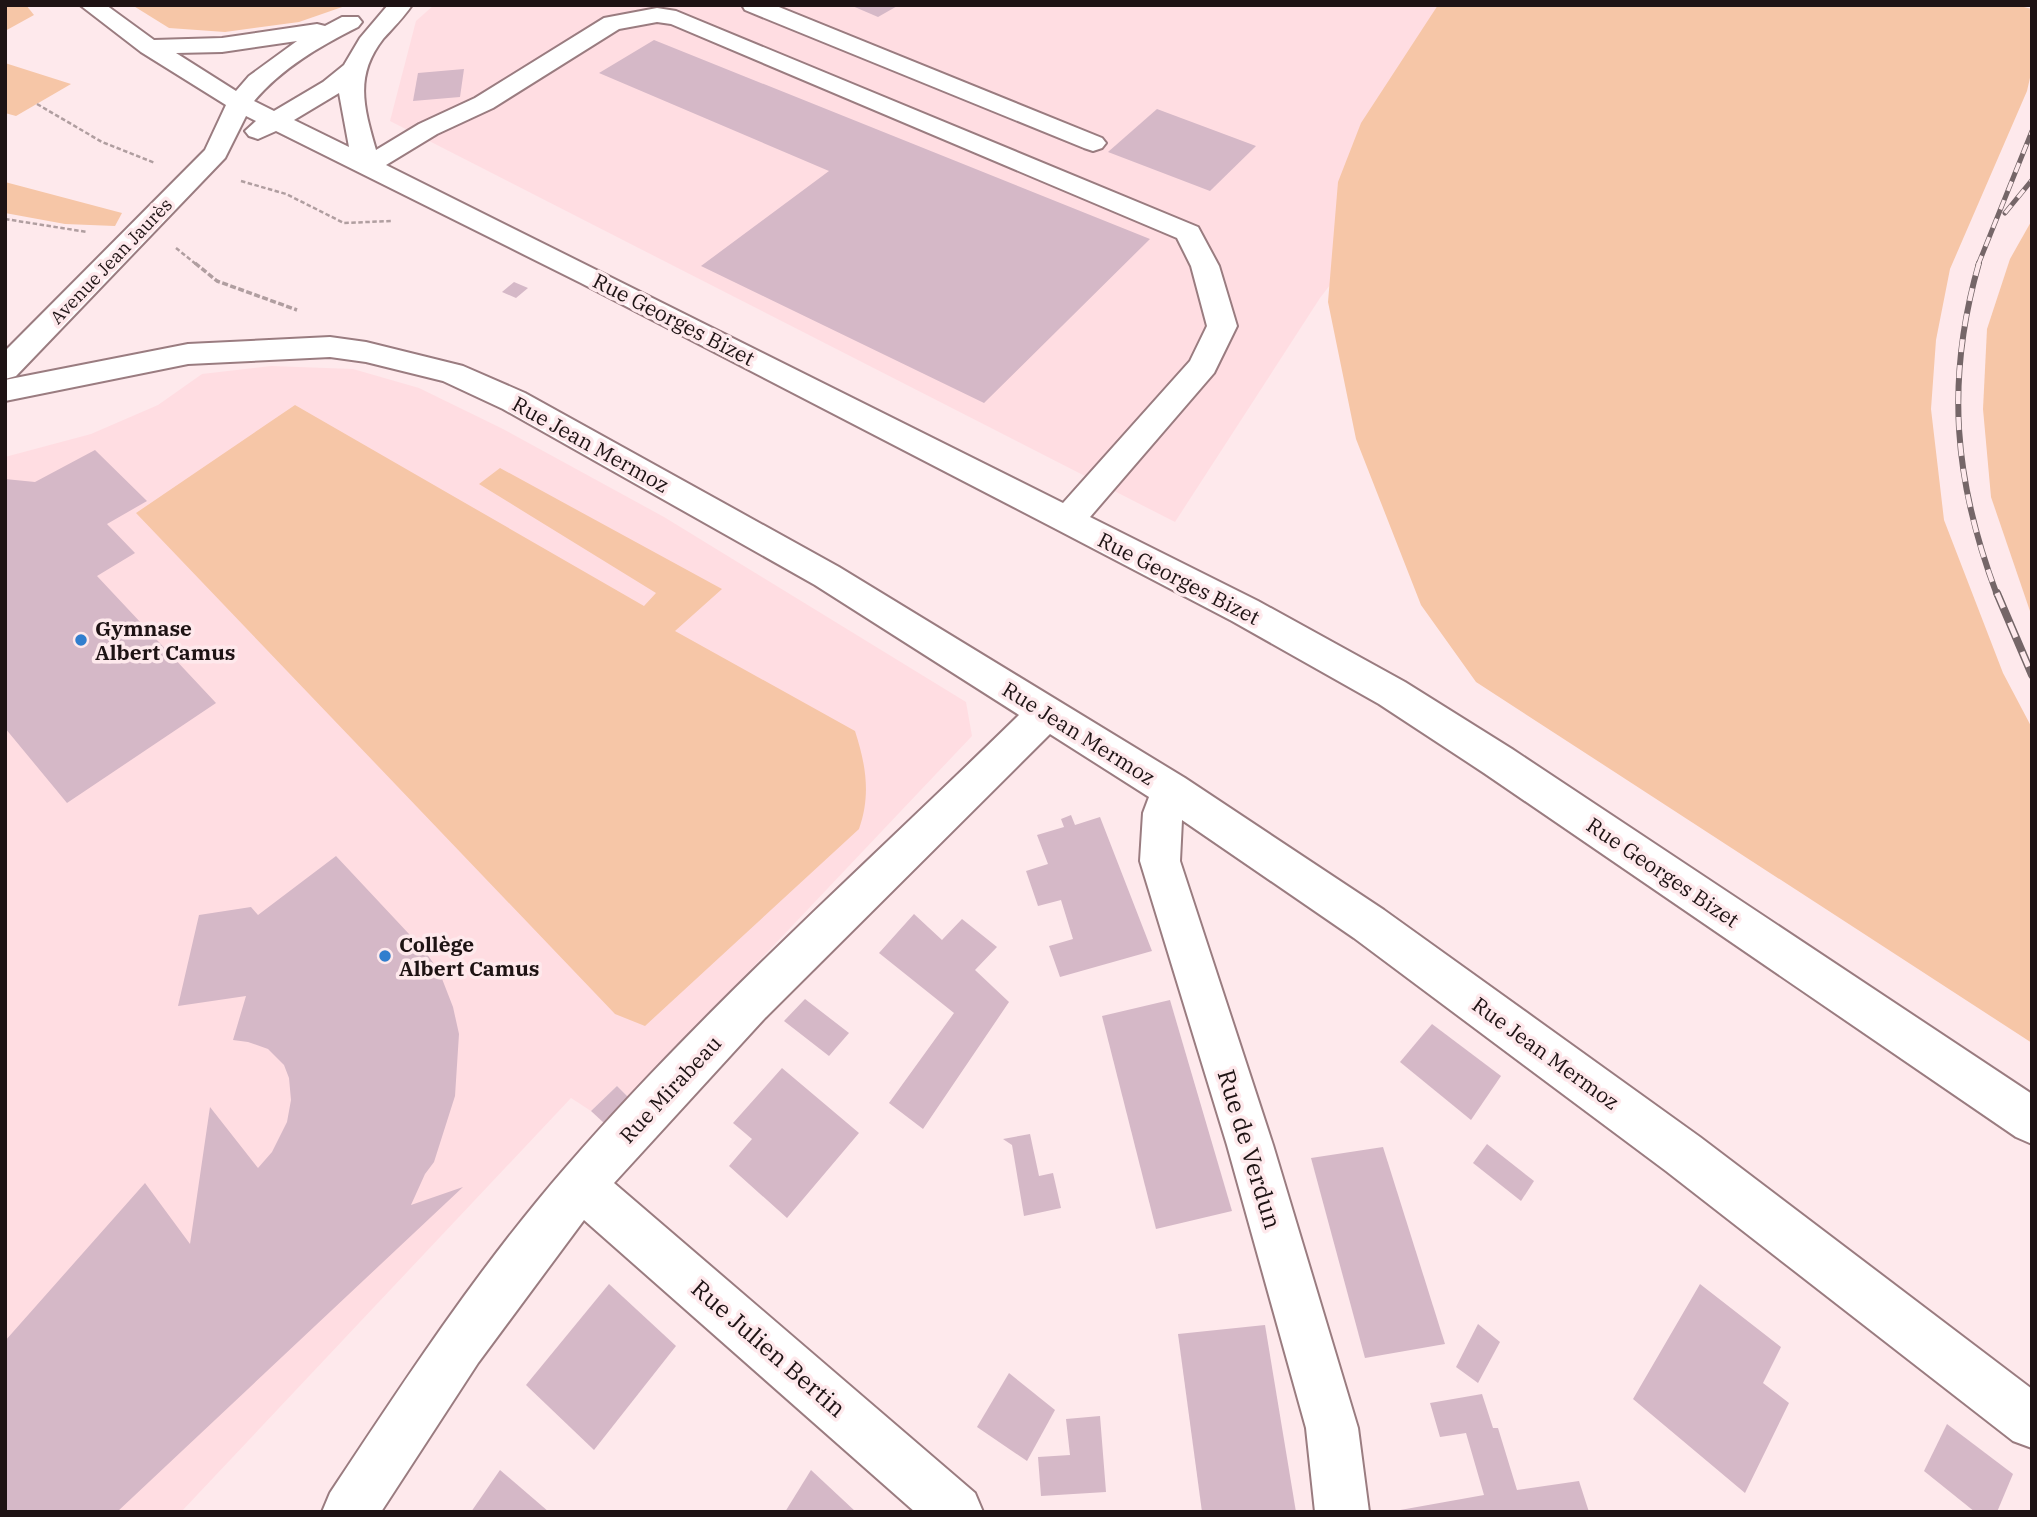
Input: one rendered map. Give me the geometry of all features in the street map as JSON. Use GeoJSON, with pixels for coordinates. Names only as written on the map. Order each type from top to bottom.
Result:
{"type":"FeatureCollection","features":[{"type":"Feature","properties":{"kind":"street","name":"Rue Georges Bizet"},"geometry":{"type":"LineString","coordinates":[[91,5],[149,47],[239,103],[604,283],[1068,520],[1245,611],[1392,693],[1498,761],[2032,1121]]}},
{"type":"Feature","properties":{"kind":"street","name":"Avenue Jean Jaurès"},"geometry":{"type":"LineString","coordinates":[[216,153],[239,103],[258,81],[309,43],[388,5]]}},
{"type":"Feature","properties":{"kind":"street","name":"Avenue Jean Jaurès"},"geometry":{"type":"LineString","coordinates":[[5,369],[216,153],[275,122],[332,87],[353,69],[375,33],[401,5]]}},
{"type":"Feature","properties":{"kind":"street"},"geometry":{"type":"LineString","coordinates":[[753,5],[1093,143]]}},
{"type":"Feature","properties":{"kind":"street"},"geometry":{"type":"LineString","coordinates":[[353,69],[354,114],[367,166],[428,129],[484,103],[612,23],[657,15],[676,18],[1188,233],[1205,266],[1222,326],[1203,366],[1068,520]]}},
{"type":"Feature","properties":{"kind":"street","name":"Avenue Jean Jaurès"},"geometry":{"type":"LineString","coordinates":[[149,47],[222,45],[350,22]]}},
{"type":"Feature","properties":{"kind":"street","name":"Rue Jean Mermoz"},"geometry":{"type":"LineString","coordinates":[[5,391],[188,354],[330,346],[452,373],[514,401],[827,576],[1171,790],[1369,924],[1683,1154],[2032,1422]]}},
{"type":"Feature","properties":{"kind":"street","name":"Rue Mirabeau"},"geometry":{"type":"LineString","coordinates":[[349,1512],[464,1338],[581,1186],[689,1065],[1046,713]]}},
{"type":"Feature","properties":{"kind":"street","name":"Rue de Verdun"},"geometry":{"type":"LineString","coordinates":[[1171,790],[1163,813],[1160,861],[1250,1145],[1332,1428],[1342,1512]]}},
{"type":"Feature","properties":{"kind":"street","name":"Rue Julien Bertin"},"geometry":{"type":"LineString","coordinates":[[581,1186],[956,1512]]}},
{"type":"Feature","properties":{"kind":"path"},"geometry":{"type":"LineString","coordinates":[[37,104],[102,142],[162,164]]}},
{"type":"Feature","properties":{"kind":"path"},"geometry":{"type":"LineString","coordinates":[[233,180],[286,194],[344,223],[397,220]]}},
{"type":"Feature","properties":{"kind":"path"},"geometry":{"type":"LineString","coordinates":[[5,219],[93,232]]}},
{"type":"Feature","properties":{"kind":"path"},"geometry":{"type":"LineString","coordinates":[[168,242],[217,281],[299,310]]}},
{"type":"Feature","properties":{"kind":"shaded area"},"geometry":{"type":"Polygon","coordinates":[[[5,5],[26,5],[34,15],[5,31],[5,5]]]}},
{"type":"Feature","properties":{"kind":"shaded area"},"geometry":{"type":"Polygon","coordinates":[[[132,5],[348,5],[299,22],[225,32],[169,28],[132,5]]]}},
{"type":"Feature","properties":{"kind":"shaded area"},"geometry":{"type":"Polygon","coordinates":[[[434,5],[1544,5],[1320,298],[1175,522],[390,121],[416,21],[434,5]]]}},
{"type":"Feature","properties":{"kind":"shaded area"},"geometry":{"type":"Polygon","coordinates":[[[1438,5],[2016,5],[2032,9],[2032,69],[2027,91],[1950,269],[1936,340],[1931,409],[1944,520],[2003,673],[2032,728],[2032,1043],[1476,682],[1421,605],[1356,439],[1328,302],[1338,182],[1361,123],[1438,5]]]}},
{"type":"Feature","properties":{"kind":"shaded area"},"geometry":{"type":"Polygon","coordinates":[[[5,63],[71,84],[16,116],[5,113],[5,63]]]}},
{"type":"Feature","properties":{"kind":"shaded area"},"geometry":{"type":"Polygon","coordinates":[[[5,182],[122,213],[115,226],[65,224],[5,213],[5,182]]]}},
{"type":"Feature","properties":{"kind":"shaded area"},"geometry":{"type":"Polygon","coordinates":[[[2032,220],[2032,617],[1991,497],[1983,409],[1987,329],[2010,259],[2032,220]]]}},
{"type":"Feature","properties":{"kind":"shaded area","name":"Collège Albert Camus"},"geometry":{"type":"Polygon","coordinates":[[[271,366],[353,369],[419,388],[503,429],[664,517],[966,702],[972,736],[629,1098],[617,1086],[591,1111],[571,1098],[181,1512],[5,1512],[5,457],[91,434],[158,405],[202,374],[271,366]]]}},
{"type":"Feature","properties":{"kind":"shaded area"},"geometry":{"type":"Polygon","coordinates":[[[295,405],[644,606],[656,593],[479,484],[500,468],[722,589],[675,631],[855,731],[866,780],[865,804],[859,829],[645,1026],[615,1014],[136,513],[295,405]]]}},
{"type":"Feature","properties":{"kind":"building"},"geometry":{"type":"Polygon","coordinates":[[[850,5],[899,5],[878,17],[850,5]]]}},
{"type":"Feature","properties":{"kind":"building"},"geometry":{"type":"Polygon","coordinates":[[[654,40],[1150,239],[984,403],[701,266],[829,171],[599,73],[654,40]]]}},
{"type":"Feature","properties":{"kind":"building"},"geometry":{"type":"Polygon","coordinates":[[[464,69],[460,97],[413,101],[418,73],[464,69]]]}},
{"type":"Feature","properties":{"kind":"building"},"geometry":{"type":"Polygon","coordinates":[[[1157,109],[1256,146],[1210,191],[1108,152],[1157,109]]]}},
{"type":"Feature","properties":{"kind":"building"},"geometry":{"type":"Polygon","coordinates":[[[514,282],[528,288],[516,298],[502,292],[514,282]]]}},
{"type":"Feature","properties":{"kind":"building","name":"Gymnase Albert Camus"},"geometry":{"type":"Polygon","coordinates":[[[95,450],[147,501],[107,524],[135,553],[97,576],[216,703],[67,803],[5,728],[5,479],[35,482],[95,450]]]}},
{"type":"Feature","properties":{"kind":"building"},"geometry":{"type":"Polygon","coordinates":[[[1071,815],[1075,825],[1100,817],[1152,951],[1060,977],[1049,946],[1073,939],[1061,900],[1038,906],[1026,871],[1048,864],[1037,835],[1064,827],[1061,819],[1071,815]]]}},
{"type":"Feature","properties":{"kind":"building"},"geometry":{"type":"Polygon","coordinates":[[[336,856],[424,950],[439,971],[453,1007],[459,1034],[455,1096],[434,1162],[425,1174],[411,1205],[463,1187],[117,1512],[5,1512],[5,1341],[145,1183],[190,1244],[210,1107],[258,1168],[272,1152],[287,1122],[291,1100],[289,1078],[284,1065],[268,1049],[233,1040],[246,996],[178,1006],[199,915],[251,907],[258,915],[336,856]]]}},
{"type":"Feature","properties":{"kind":"building"},"geometry":{"type":"Polygon","coordinates":[[[914,914],[942,940],[962,919],[997,947],[975,970],[1009,1002],[923,1129],[889,1103],[954,1013],[879,953],[914,914]]]}},
{"type":"Feature","properties":{"kind":"building"},"geometry":{"type":"Polygon","coordinates":[[[805,999],[849,1033],[829,1056],[784,1021],[805,999]]]}},
{"type":"Feature","properties":{"kind":"building"},"geometry":{"type":"Polygon","coordinates":[[[1170,1000],[1232,1211],[1156,1229],[1102,1016],[1170,1000]]]}},
{"type":"Feature","properties":{"kind":"building"},"geometry":{"type":"Polygon","coordinates":[[[1432,1024],[1501,1076],[1471,1120],[1400,1062],[1432,1024]]]}},
{"type":"Feature","properties":{"kind":"building"},"geometry":{"type":"Polygon","coordinates":[[[782,1068],[859,1133],[787,1218],[729,1166],[752,1139],[733,1123],[782,1068]]]}},
{"type":"Feature","properties":{"kind":"building"},"geometry":{"type":"Polygon","coordinates":[[[617,1086],[629,1098],[604,1123],[591,1111],[617,1086]]]}},
{"type":"Feature","properties":{"kind":"building"},"geometry":{"type":"Polygon","coordinates":[[[1030,1134],[1039,1176],[1053,1173],[1061,1208],[1024,1216],[1012,1145],[1003,1139],[1030,1134]]]}},
{"type":"Feature","properties":{"kind":"building"},"geometry":{"type":"Polygon","coordinates":[[[1487,1144],[1534,1181],[1521,1201],[1473,1163],[1487,1144]]]}},
{"type":"Feature","properties":{"kind":"building"},"geometry":{"type":"Polygon","coordinates":[[[1383,1147],[1445,1344],[1365,1358],[1311,1158],[1383,1147]]]}},
{"type":"Feature","properties":{"kind":"building"},"geometry":{"type":"Polygon","coordinates":[[[609,1284],[676,1346],[594,1450],[526,1385],[609,1284]]]}},
{"type":"Feature","properties":{"kind":"building"},"geometry":{"type":"Polygon","coordinates":[[[1700,1284],[1781,1347],[1763,1383],[1789,1403],[1745,1493],[1633,1399],[1700,1284]]]}},
{"type":"Feature","properties":{"kind":"building"},"geometry":{"type":"Polygon","coordinates":[[[1478,1324],[1500,1342],[1478,1383],[1456,1367],[1478,1324]]]}},
{"type":"Feature","properties":{"kind":"building"},"geometry":{"type":"Polygon","coordinates":[[[1265,1325],[1296,1512],[1202,1512],[1178,1334],[1265,1325]]]}},
{"type":"Feature","properties":{"kind":"building"},"geometry":{"type":"Polygon","coordinates":[[[1009,1373],[1055,1410],[1027,1461],[977,1427],[1009,1373]]]}},
{"type":"Feature","properties":{"kind":"building"},"geometry":{"type":"Polygon","coordinates":[[[1482,1394],[1493,1428],[1498,1428],[1517,1490],[1579,1481],[1589,1512],[1389,1512],[1484,1495],[1466,1433],[1440,1437],[1430,1403],[1482,1394]]]}},
{"type":"Feature","properties":{"kind":"building"},"geometry":{"type":"Polygon","coordinates":[[[1100,1416],[1106,1492],[1041,1496],[1038,1457],[1070,1455],[1066,1419],[1100,1416]]]}},
{"type":"Feature","properties":{"kind":"building"},"geometry":{"type":"Polygon","coordinates":[[[1947,1424],[2013,1474],[1997,1512],[1975,1512],[1924,1471],[1947,1424]]]}},
{"type":"Feature","properties":{"kind":"building"},"geometry":{"type":"Polygon","coordinates":[[[500,1470],[549,1512],[471,1512],[500,1470]]]}},
{"type":"Feature","properties":{"kind":"building"},"geometry":{"type":"Polygon","coordinates":[[[811,1470],[856,1512],[785,1512],[811,1470]]]}},
{"type":"Feature","properties":{"kind":"railway"},"geometry":{"type":"LineString","coordinates":[[1978,265],[2032,131]]}},
{"type":"Feature","properties":{"kind":"railway"},"geometry":{"type":"LineString","coordinates":[[2005,213],[2032,180]]}},
{"type":"Feature","properties":{"kind":"railway"},"geometry":{"type":"LineString","coordinates":[[1979,263],[1961,349],[1959,430],[1971,512],[1997,595]]}},
{"type":"Feature","properties":{"kind":"railway"},"geometry":{"type":"LineString","coordinates":[[1997,593],[2032,675]]}},
{"type":"Feature","properties":{"kind":"place","name":"Gymnase Albert Camus"},"geometry":{"type":"Point","coordinates":[81,640]}},
{"type":"Feature","properties":{"kind":"place","name":"Collège Albert Camus"},"geometry":{"type":"Point","coordinates":[385,956]}}]}
